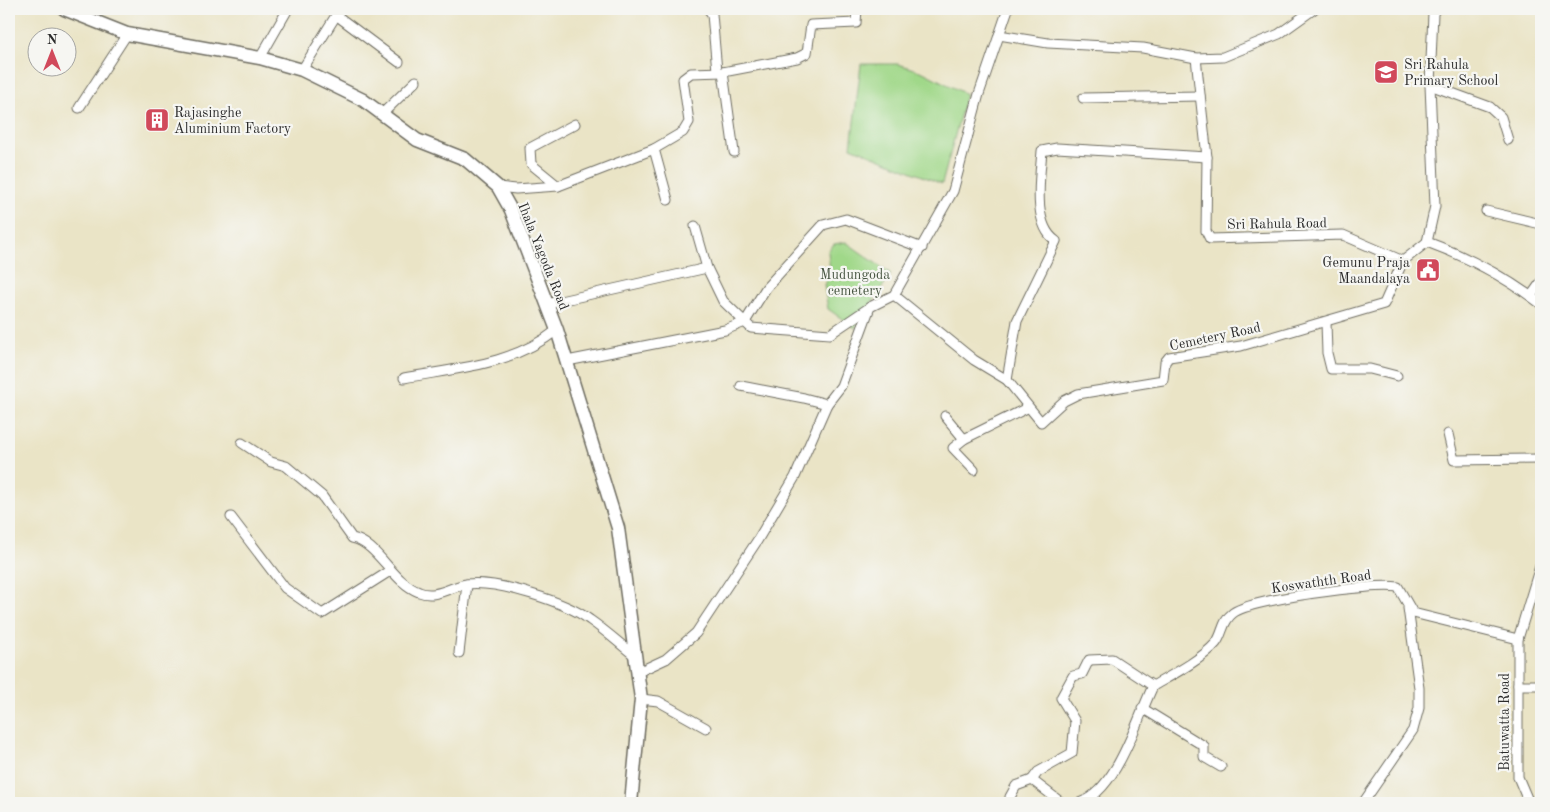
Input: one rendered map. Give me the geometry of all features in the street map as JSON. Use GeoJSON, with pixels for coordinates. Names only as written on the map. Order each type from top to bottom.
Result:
{"type":"FeatureCollection","features":[{"type":"Feature","properties":{"kind":"street","name":"Ihala Yagoda Road"},"geometry":{"type":"LineString","coordinates":[[64,9],[127,34],[260,58],[302,70],[362,100],[383,113],[416,140],[465,159],[498,187],[511,210],[557,330],[618,528],[641,699],[631,803]]}},
{"type":"Feature","properties":{"kind":"street"},"geometry":{"type":"LineString","coordinates":[[260,58],[288,9]]}},
{"type":"Feature","properties":{"kind":"street"},"geometry":{"type":"LineString","coordinates":[[708,9],[712,14],[734,152]]}},
{"type":"Feature","properties":{"kind":"street"},"geometry":{"type":"LineString","coordinates":[[498,187],[516,189],[558,186],[654,149],[683,132],[690,122],[683,79],[691,73],[720,72],[797,58],[807,53],[811,25],[856,23],[857,9]]}},
{"type":"Feature","properties":{"kind":"street"},"geometry":{"type":"LineString","coordinates":[[695,226],[707,268],[723,301],[751,328],[830,334],[870,307],[894,295],[953,191],[979,94],[1008,9]]}},
{"type":"Feature","properties":{"kind":"street"},"geometry":{"type":"LineString","coordinates":[[1000,35],[1048,43],[1143,48],[1196,58],[1223,57],[1279,34],[1314,9]]}},
{"type":"Feature","properties":{"kind":"street"},"geometry":{"type":"LineString","coordinates":[[1402,261],[1428,242],[1435,206],[1430,85],[1434,13],[1436,9]]}},
{"type":"Feature","properties":{"kind":"street"},"geometry":{"type":"LineString","coordinates":[[302,70],[338,12],[399,62]]}},
{"type":"Feature","properties":{"kind":"street"},"geometry":{"type":"LineString","coordinates":[[79,108],[127,34]]}},
{"type":"Feature","properties":{"kind":"street","name":"Sri Rahula Road"},"geometry":{"type":"LineString","coordinates":[[1196,58],[1208,157],[1206,232],[1210,238],[1343,235],[1402,261]]}},
{"type":"Feature","properties":{"kind":"street"},"geometry":{"type":"LineString","coordinates":[[383,113],[416,81]]}},
{"type":"Feature","properties":{"kind":"street"},"geometry":{"type":"LineString","coordinates":[[1430,85],[1490,108],[1501,117],[1508,140]]}},
{"type":"Feature","properties":{"kind":"street"},"geometry":{"type":"LineString","coordinates":[[1083,98],[1200,96]]}},
{"type":"Feature","properties":{"kind":"street"},"geometry":{"type":"LineString","coordinates":[[558,186],[531,164],[530,148],[575,124]]}},
{"type":"Feature","properties":{"kind":"street"},"geometry":{"type":"LineString","coordinates":[[1006,380],[1017,321],[1056,242],[1048,236],[1042,226],[1039,190],[1042,151],[1057,148],[1208,157]]}},
{"type":"Feature","properties":{"kind":"street"},"geometry":{"type":"LineString","coordinates":[[654,149],[668,200]]}},
{"type":"Feature","properties":{"kind":"street"},"geometry":{"type":"LineString","coordinates":[[1486,211],[1541,224]]}},
{"type":"Feature","properties":{"kind":"street"},"geometry":{"type":"LineString","coordinates":[[567,360],[725,330],[745,322],[766,288],[823,225],[846,219],[922,248]]}},
{"type":"Feature","properties":{"kind":"street"},"geometry":{"type":"LineString","coordinates":[[1428,242],[1504,278],[1541,304]]}},
{"type":"Feature","properties":{"kind":"street","name":"Cemetery Road"},"geometry":{"type":"LineString","coordinates":[[894,295],[974,360],[1006,380],[1027,408],[1041,422],[1064,401],[1078,394],[1163,380],[1165,362],[1169,357],[1242,346],[1384,304],[1402,261]]}},
{"type":"Feature","properties":{"kind":"street"},"geometry":{"type":"LineString","coordinates":[[547,304],[707,268]]}},
{"type":"Feature","properties":{"kind":"street"},"geometry":{"type":"LineString","coordinates":[[1531,296],[1541,282]]}},
{"type":"Feature","properties":{"kind":"street"},"geometry":{"type":"LineString","coordinates":[[638,672],[666,659],[696,633],[757,541],[795,477],[827,404],[841,386],[870,307]]}},
{"type":"Feature","properties":{"kind":"street"},"geometry":{"type":"LineString","coordinates":[[1326,322],[1327,353],[1330,369],[1370,369],[1397,376]]}},
{"type":"Feature","properties":{"kind":"street"},"geometry":{"type":"LineString","coordinates":[[404,378],[501,361],[544,341],[557,330]]}},
{"type":"Feature","properties":{"kind":"street"},"geometry":{"type":"LineString","coordinates":[[741,386],[827,404]]}},
{"type":"Feature","properties":{"kind":"street"},"geometry":{"type":"LineString","coordinates":[[974,470],[953,448],[964,440],[1027,408]]}},
{"type":"Feature","properties":{"kind":"street"},"geometry":{"type":"LineString","coordinates":[[945,416],[964,440]]}},
{"type":"Feature","properties":{"kind":"street"},"geometry":{"type":"LineString","coordinates":[[1448,434],[1454,460],[1541,459]]}},
{"type":"Feature","properties":{"kind":"street"},"geometry":{"type":"LineString","coordinates":[[242,443],[271,462],[286,466],[322,496],[352,538],[360,540],[375,551],[390,571],[419,593],[436,594],[467,584],[496,586],[562,604],[590,619],[635,656]]}},
{"type":"Feature","properties":{"kind":"street"},"geometry":{"type":"LineString","coordinates":[[231,517],[285,588],[322,614],[390,571]]}},
{"type":"Feature","properties":{"kind":"street"},"geometry":{"type":"LineString","coordinates":[[1408,607],[1413,613],[1518,639],[1541,562]]}},
{"type":"Feature","properties":{"kind":"street"},"geometry":{"type":"LineString","coordinates":[[459,653],[467,584]]}},
{"type":"Feature","properties":{"kind":"street","name":"Koswathth Road"},"geometry":{"type":"LineString","coordinates":[[1153,686],[1177,672],[1216,642],[1225,621],[1234,612],[1254,605],[1355,587],[1388,586],[1398,587],[1408,607]]}},
{"type":"Feature","properties":{"kind":"street"},"geometry":{"type":"LineString","coordinates":[[1364,803],[1413,730],[1419,708],[1408,607]]}},
{"type":"Feature","properties":{"kind":"street","name":"Batuwatta Road"},"geometry":{"type":"LineString","coordinates":[[1518,639],[1518,777],[1529,803]]}},
{"type":"Feature","properties":{"kind":"street"},"geometry":{"type":"LineString","coordinates":[[1011,803],[1010,798],[1016,786],[1032,780],[1038,772],[1072,754],[1075,721],[1061,698],[1073,676],[1082,674],[1089,660],[1112,659],[1153,686],[1118,765],[1102,787],[1079,803]]}},
{"type":"Feature","properties":{"kind":"street"},"geometry":{"type":"LineString","coordinates":[[1518,685],[1541,685]]}},
{"type":"Feature","properties":{"kind":"street"},"geometry":{"type":"LineString","coordinates":[[641,699],[658,701],[706,728]]}},
{"type":"Feature","properties":{"kind":"street"},"geometry":{"type":"LineString","coordinates":[[1142,708],[1204,746],[1204,757],[1220,766]]}},
{"type":"Feature","properties":{"kind":"street"},"geometry":{"type":"LineString","coordinates":[[1032,780],[1062,803]]}},
{"type":"Feature","properties":{"kind":"green space"},"geometry":{"type":"Polygon","coordinates":[[[861,64],[898,64],[923,72],[966,94],[942,184],[851,147],[861,64]]]}},
{"type":"Feature","properties":{"kind":"green space","name":"Mudungoda cemetery"},"geometry":{"type":"Polygon","coordinates":[[[846,242],[891,274],[855,328],[828,309],[824,285],[830,272],[828,251],[834,244],[846,242]]]}},
{"type":"Feature","properties":{"kind":"place","name":"Sri Rahula Primary School"},"geometry":{"type":"Point","coordinates":[1386,72]}},
{"type":"Feature","properties":{"kind":"place","name":"Rajasinghe Aluminium Factory"},"geometry":{"type":"Point","coordinates":[157,120]}},
{"type":"Feature","properties":{"kind":"place","name":"Gemunu Praja Maandalaya"},"geometry":{"type":"Point","coordinates":[1428,270]}}]}
